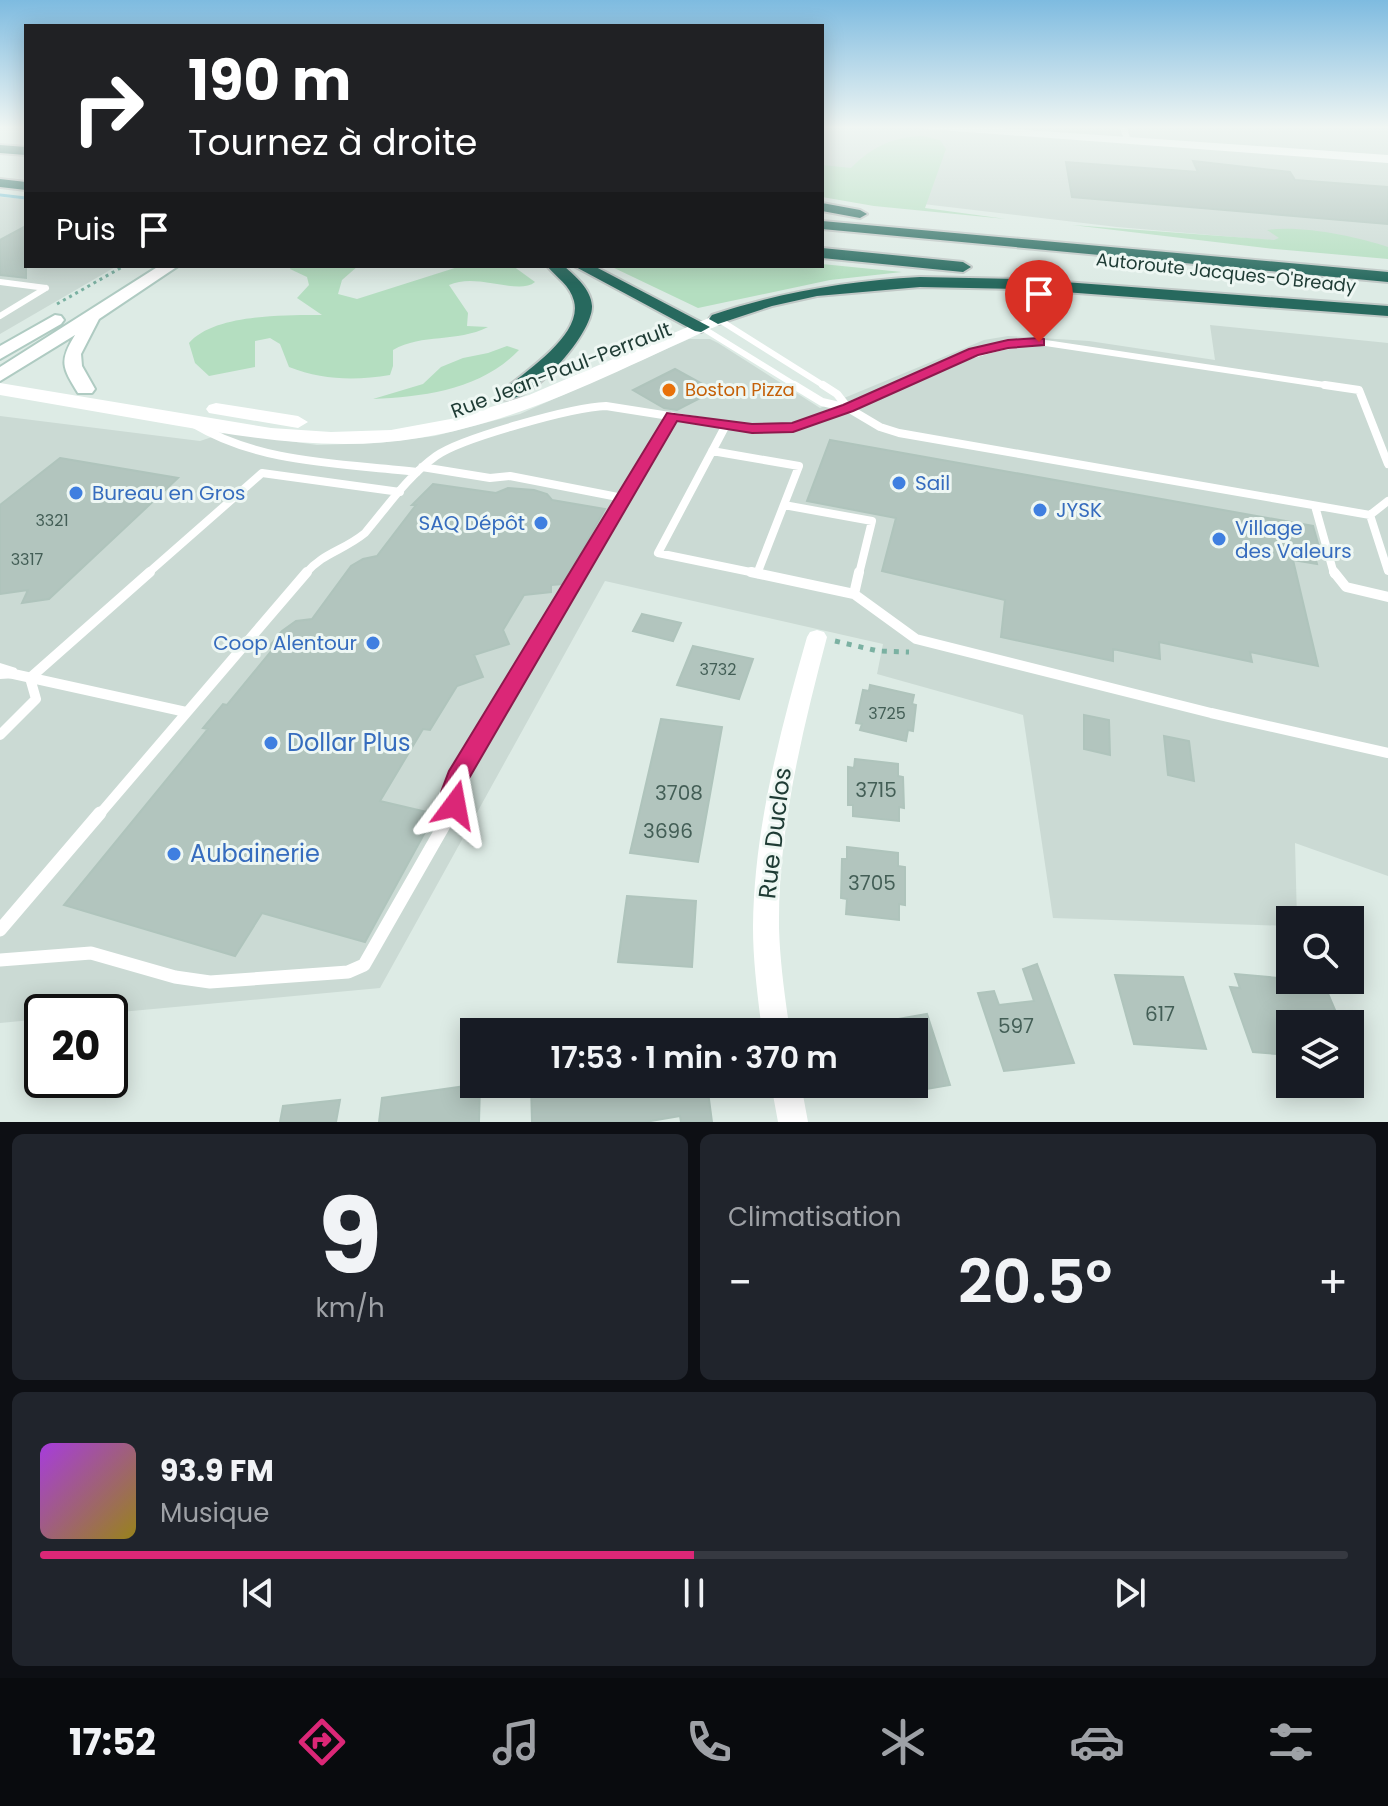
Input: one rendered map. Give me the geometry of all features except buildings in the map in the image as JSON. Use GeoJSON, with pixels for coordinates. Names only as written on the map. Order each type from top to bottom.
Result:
{"type":"FeatureCollection","features":[{"type":"Feature","properties":{"kind":"highway"},"geometry":{"type":"LineString","coordinates":[[0,183],[24,186]]}},
{"type":"Feature","properties":{"kind":"highway"},"geometry":{"type":"LineString","coordinates":[[824,207],[1199,259]]}},
{"type":"Feature","properties":{"kind":"highway","name":"Autoroute Jacques-O'Bready"},"geometry":{"type":"LineString","coordinates":[[824,225],[1388,277]]}},
{"type":"Feature","properties":{"kind":"highway","name":"Autoroute Jacques-O'Bready"},"geometry":{"type":"LineString","coordinates":[[824,253],[1388,310]]}},
{"type":"Feature","properties":{"kind":"highway"},"geometry":{"type":"LineString","coordinates":[[509,395],[564,350],[580,325],[583,311],[581,295],[557,268]]}},
{"type":"Feature","properties":{"kind":"highway"},"geometry":{"type":"LineString","coordinates":[[586,268],[704,323],[757,305],[816,292],[939,281],[1020,283],[1388,310]]}},
{"type":"Feature","properties":{"kind":"street"},"geometry":{"type":"LineString","coordinates":[[0,354],[139,268]]}},
{"type":"Feature","properties":{"kind":"street"},"geometry":{"type":"LineString","coordinates":[[0,375],[167,268]]}},
{"type":"Feature","properties":{"kind":"street"},"geometry":{"type":"LineString","coordinates":[[85,389],[73,366],[72,354],[96,313]]}},
{"type":"Feature","properties":{"kind":"street","name":"Rue Jean-Paul-Perrault"},"geometry":{"type":"LineString","coordinates":[[0,375],[293,421],[340,425],[429,418],[509,395],[669,327],[704,323]]}},
{"type":"Feature","properties":{"kind":"street","name":"Rue Jean-Paul-Perrault"},"geometry":{"type":"LineString","coordinates":[[0,389],[192,422],[321,439],[416,433],[515,407],[704,323]]}},
{"type":"Feature","properties":{"kind":"street","name":"Rue Duclos"},"geometry":{"type":"LineString","coordinates":[[773,1018],[767,983],[765,880],[778,785],[817,637]]}},
{"type":"Feature","properties":{"kind":"street"},"geometry":{"type":"LineString","coordinates":[[789,1098],[793,1122]]}},
{"type":"Feature","properties":{"kind":"lane"},"geometry":{"type":"LineString","coordinates":[[0,282],[46,288],[0,316]]}},
{"type":"Feature","properties":{"kind":"lane"},"geometry":{"type":"LineString","coordinates":[[704,323],[819,401],[848,408],[880,427],[899,433],[1370,515],[1388,501]]}},
{"type":"Feature","properties":{"kind":"lane"},"geometry":{"type":"LineString","coordinates":[[704,323],[837,394],[848,408]]}},
{"type":"Feature","properties":{"kind":"lane"},"geometry":{"type":"LineString","coordinates":[[0,930],[318,559],[354,542],[365,533],[420,469],[454,446],[583,407],[606,406],[773,430],[793,428],[848,408],[988,347],[1039,342],[1359,390],[1388,464]]}},
{"type":"Feature","properties":{"kind":"lane"},"geometry":{"type":"LineString","coordinates":[[0,960],[91,953],[175,977],[210,982],[348,972],[364,965],[455,805],[453,792],[457,778],[672,416]]}},
{"type":"Feature","properties":{"kind":"lane"},"geometry":{"type":"LineString","coordinates":[[192,422],[211,437],[263,452],[490,478],[510,476],[623,498]]}},
{"type":"Feature","properties":{"kind":"lane"},"geometry":{"type":"LineString","coordinates":[[726,425],[658,553],[854,594],[916,639],[1211,713],[1388,753]]}},
{"type":"Feature","properties":{"kind":"lane"},"geometry":{"type":"LineString","coordinates":[[712,451],[799,466],[757,574]]}},
{"type":"Feature","properties":{"kind":"lane"},"geometry":{"type":"LineString","coordinates":[[30,678],[262,473],[400,492]]}},
{"type":"Feature","properties":{"kind":"lane"},"geometry":{"type":"LineString","coordinates":[[784,505],[872,521],[854,594]]}},
{"type":"Feature","properties":{"kind":"lane"},"geometry":{"type":"LineString","coordinates":[[1315,506],[1334,574],[1346,587],[1388,597]]}},
{"type":"Feature","properties":{"kind":"lane"},"geometry":{"type":"LineString","coordinates":[[1370,515],[1388,571]]}},
{"type":"Feature","properties":{"kind":"lane"},"geometry":{"type":"LineString","coordinates":[[4,672],[186,712]]}},
{"type":"Feature","properties":{"kind":"lane"},"geometry":{"type":"LineString","coordinates":[[0,735],[36,699],[30,678]]}},
{"type":"Feature","properties":{"kind":"path"},"geometry":{"type":"LineString","coordinates":[[56,305],[121,268]]}},
{"type":"Feature","properties":{"kind":"path"},"geometry":{"type":"LineString","coordinates":[[817,637],[897,653],[912,652],[928,642]]}},
{"type":"Feature","properties":{"kind":"shaded area"},"geometry":{"type":"Polygon","coordinates":[[[824,178],[1388,178],[1388,250],[1117,227],[824,192],[824,178]]]}},
{"type":"Feature","properties":{"kind":"shaded area"},"geometry":{"type":"Polygon","coordinates":[[[0,197],[24,199],[24,268],[114,268],[0,334],[0,197]]]}},
{"type":"Feature","properties":{"kind":"shaded area"},"geometry":{"type":"Polygon","coordinates":[[[1210,325],[1388,343],[1388,876],[1295,843],[1297,906],[1276,906],[1276,926],[1053,918],[1023,715],[877,674],[883,644],[605,581],[380,988],[128,1011],[128,994],[24,994],[24,1021],[0,1023],[0,416],[200,441],[227,432],[317,445],[378,443],[435,436],[520,414],[689,339],[710,339],[718,343],[820,408],[984,340],[1008,336],[1089,341],[1215,360],[1210,325]]]}},
{"type":"Feature","properties":{"kind":"green space"},"geometry":{"type":"Polygon","coordinates":[[[824,178],[936,178],[925,208],[1006,219],[874,206],[824,197],[824,178]]]}},
{"type":"Feature","properties":{"kind":"green space"},"geometry":{"type":"Polygon","coordinates":[[[1072,225],[1274,240],[1279,238],[1267,230],[1312,230],[1388,247],[1388,259],[1275,249],[1072,225]]]}},
{"type":"Feature","properties":{"kind":"green space"},"geometry":{"type":"Polygon","coordinates":[[[824,264],[902,272],[830,280],[698,308],[614,268],[824,268],[824,264]]]}},
{"type":"Feature","properties":{"kind":"green space"},"geometry":{"type":"Polygon","coordinates":[[[356,268],[342,280],[338,294],[357,299],[455,268],[516,268],[535,282],[518,287],[472,281],[449,285],[468,313],[467,326],[488,327],[464,335],[416,341],[393,350],[390,375],[339,378],[301,371],[289,367],[280,344],[270,338],[255,341],[255,367],[209,376],[195,363],[189,343],[200,333],[232,321],[251,318],[322,315],[297,298],[309,285],[307,277],[290,269],[356,268]]]}},
{"type":"Feature","properties":{"kind":"green space"},"geometry":{"type":"Polygon","coordinates":[[[507,346],[519,350],[488,374],[470,382],[432,393],[373,399],[423,384],[441,367],[463,358],[507,346]]]}},
{"type":"Feature","properties":{"kind":"waterway"},"geometry":{"type":"LineString","coordinates":[[0,195],[24,198]]}},
{"type":"Feature","properties":{"kind":"place","name":"Boston Pizza"},"geometry":{"type":"Point","coordinates":[669,390]}},
{"type":"Feature","properties":{"kind":"place","name":"Sail"},"geometry":{"type":"Point","coordinates":[899,483]}},
{"type":"Feature","properties":{"kind":"place","name":"Bureau en Gros"},"geometry":{"type":"Point","coordinates":[76,493]}},
{"type":"Feature","properties":{"kind":"place","name":"JYSK"},"geometry":{"type":"Point","coordinates":[1040,510]}},
{"type":"Feature","properties":{"kind":"place","name":"SAQ Dépôt"},"geometry":{"type":"Point","coordinates":[541,523]}},
{"type":"Feature","properties":{"kind":"place","name":"Village des Valeurs"},"geometry":{"type":"Point","coordinates":[1219,539]}},
{"type":"Feature","properties":{"kind":"place","name":"Coop Alentour"},"geometry":{"type":"Point","coordinates":[373,643]}},
{"type":"Feature","properties":{"kind":"place","name":"Dollar Plus"},"geometry":{"type":"Point","coordinates":[271,743]}},
{"type":"Feature","properties":{"kind":"place","name":"Aubainerie"},"geometry":{"type":"Point","coordinates":[174,854]}},
{"type":"Feature","properties":{"kind":"route"},"geometry":{"type":"LineString","coordinates":[[455,805],[453,792],[457,778],[672,416],[752,429],[793,428],[848,408],[988,347],[1039,342]]}}]}
